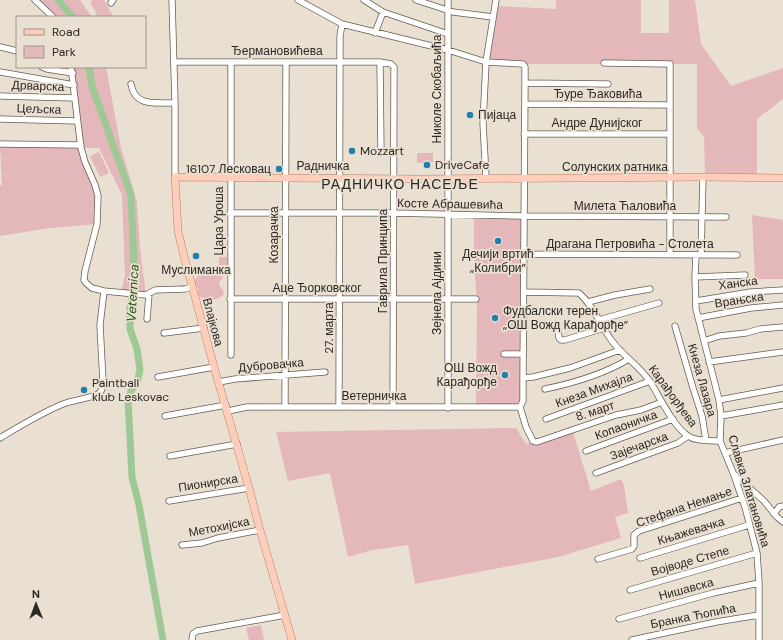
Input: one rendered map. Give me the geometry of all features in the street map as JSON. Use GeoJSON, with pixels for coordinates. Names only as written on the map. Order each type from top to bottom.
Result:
{"type":"FeatureCollection","features":[{"type":"Feature","properties":{"kind":"main road","name":"Радничка"},"geometry":{"type":"LineString","coordinates":[[175,177],[448,178]]}},
{"type":"Feature","properties":{"kind":"main road","name":"Влајкова"},"geometry":{"type":"LineString","coordinates":[[175,177],[178,230],[192,287],[292,640]]}},
{"type":"Feature","properties":{"kind":"main road","name":"Солунских ратника"},"geometry":{"type":"LineString","coordinates":[[448,178],[783,178]]}},
{"type":"Feature","properties":{"kind":"street"},"geometry":{"type":"LineString","coordinates":[[35,0],[52,16]]}},
{"type":"Feature","properties":{"kind":"street","name":"Влајкова"},"geometry":{"type":"LineString","coordinates":[[172,0],[175,103],[175,177]]}},
{"type":"Feature","properties":{"kind":"street"},"geometry":{"type":"LineString","coordinates":[[298,0],[342,24],[448,50],[486,62],[523,64],[525,83],[524,354],[523,402],[520,407]]}},
{"type":"Feature","properties":{"kind":"street"},"geometry":{"type":"LineString","coordinates":[[364,0],[383,12],[448,34]]}},
{"type":"Feature","properties":{"kind":"street"},"geometry":{"type":"LineString","coordinates":[[416,0],[427,1],[448,10],[493,17]]}},
{"type":"Feature","properties":{"kind":"street","name":"Николе Скобаљића"},"geometry":{"type":"LineString","coordinates":[[448,0],[448,178]]}},
{"type":"Feature","properties":{"kind":"street"},"geometry":{"type":"LineString","coordinates":[[486,178],[484,123],[486,62],[496,0]]}},
{"type":"Feature","properties":{"kind":"street"},"geometry":{"type":"LineString","coordinates":[[375,33],[383,12]]}},
{"type":"Feature","properties":{"kind":"street","name":"27. марта"},"geometry":{"type":"LineString","coordinates":[[339,407],[339,178],[340,62],[342,24]]}},
{"type":"Feature","properties":{"kind":"street"},"geometry":{"type":"LineString","coordinates":[[0,47],[16,51]]}},
{"type":"Feature","properties":{"kind":"street","name":"Ђермановићева"},"geometry":{"type":"LineString","coordinates":[[174,62],[380,62],[391,64],[394,67]]}},
{"type":"Feature","properties":{"kind":"street","name":"Цара Уроша"},"geometry":{"type":"LineString","coordinates":[[231,62],[231,355]]}},
{"type":"Feature","properties":{"kind":"street","name":"Козарачка"},"geometry":{"type":"LineString","coordinates":[[285,407],[286,62]]}},
{"type":"Feature","properties":{"kind":"street"},"geometry":{"type":"LineString","coordinates":[[380,62],[381,153]]}},
{"type":"Feature","properties":{"kind":"street"},"geometry":{"type":"LineString","coordinates":[[604,63],[670,64],[670,254]]}},
{"type":"Feature","properties":{"kind":"street","name":"Гаврила Принципа"},"geometry":{"type":"LineString","coordinates":[[393,407],[394,67]]}},
{"type":"Feature","properties":{"kind":"street"},"geometry":{"type":"LineString","coordinates":[[46,68],[54,70],[72,70],[81,145],[85,162],[97,190],[97,224],[84,280],[88,286],[104,291],[148,295],[155,290],[185,289],[192,287]]}},
{"type":"Feature","properties":{"kind":"street"},"geometry":{"type":"LineString","coordinates":[[0,72],[74,85]]}},
{"type":"Feature","properties":{"kind":"street"},"geometry":{"type":"LineString","coordinates":[[525,83],[608,84]]}},
{"type":"Feature","properties":{"kind":"street"},"geometry":{"type":"LineString","coordinates":[[131,84],[134,95],[142,101],[175,103]]}},
{"type":"Feature","properties":{"kind":"street","name":"Дрварска"},"geometry":{"type":"LineString","coordinates":[[0,96],[75,98]]}},
{"type":"Feature","properties":{"kind":"street","name":"Ђуре Ђаковића"},"geometry":{"type":"LineString","coordinates":[[525,104],[670,105]]}},
{"type":"Feature","properties":{"kind":"street","name":"Цељска"},"geometry":{"type":"LineString","coordinates":[[0,119],[77,121]]}},
{"type":"Feature","properties":{"kind":"street","name":"Андре Дунијског"},"geometry":{"type":"LineString","coordinates":[[524,134],[670,134]]}},
{"type":"Feature","properties":{"kind":"street"},"geometry":{"type":"LineString","coordinates":[[0,144],[81,145]]}},
{"type":"Feature","properties":{"kind":"street","name":"Славка Златановића"},"geometry":{"type":"LineString","coordinates":[[703,177],[703,201],[698,255],[694,277],[698,318],[719,400],[721,416],[720,441],[742,498],[757,553],[759,582],[759,640]]}},
{"type":"Feature","properties":{"kind":"street","name":"Зејнела Ајдини"},"geometry":{"type":"LineString","coordinates":[[448,178],[448,408]]}},
{"type":"Feature","properties":{"kind":"street","name":"Косте Абрашевића"},"geometry":{"type":"LineString","coordinates":[[230,213],[524,216]]}},
{"type":"Feature","properties":{"kind":"street","name":"Милета Ћаловића"},"geometry":{"type":"LineString","coordinates":[[524,216],[726,218]]}},
{"type":"Feature","properties":{"kind":"street","name":"Драгана Петровића - Столета"},"geometry":{"type":"LineString","coordinates":[[524,254],[737,255]]}},
{"type":"Feature","properties":{"kind":"street"},"geometry":{"type":"LineString","coordinates":[[694,277],[745,275]]}},
{"type":"Feature","properties":{"kind":"street"},"geometry":{"type":"LineString","coordinates":[[588,302],[615,295],[650,289]]}},
{"type":"Feature","properties":{"kind":"street","name":"Ханска"},"geometry":{"type":"LineString","coordinates":[[696,301],[758,291],[783,290]]}},
{"type":"Feature","properties":{"kind":"street"},"geometry":{"type":"LineString","coordinates":[[0,438],[17,427],[63,404],[96,395],[102,390],[103,382],[100,325],[104,291]]}},
{"type":"Feature","properties":{"kind":"street","name":"Карађорђева"},"geometry":{"type":"LineString","coordinates":[[524,292],[579,293],[588,302],[610,340],[650,381],[673,420],[682,432],[696,440],[720,441]]}},
{"type":"Feature","properties":{"kind":"street"},"geometry":{"type":"LineString","coordinates":[[147,319],[148,295]]}},
{"type":"Feature","properties":{"kind":"street","name":"Аце Ђорковског"},"geometry":{"type":"LineString","coordinates":[[230,299],[476,299]]}},
{"type":"Feature","properties":{"kind":"street"},"geometry":{"type":"LineString","coordinates":[[599,320],[659,303]]}},
{"type":"Feature","properties":{"kind":"street","name":"Врањска"},"geometry":{"type":"LineString","coordinates":[[698,318],[751,308],[783,305]]}},
{"type":"Feature","properties":{"kind":"street","name":"Кнеза Лазара"},"geometry":{"type":"LineString","coordinates":[[675,326],[702,416],[706,440]]}},
{"type":"Feature","properties":{"kind":"street"},"geometry":{"type":"LineString","coordinates":[[704,341],[719,336],[746,333],[760,329],[783,327]]}},
{"type":"Feature","properties":{"kind":"street"},"geometry":{"type":"LineString","coordinates":[[164,333],[204,328]]}},
{"type":"Feature","properties":{"kind":"street"},"geometry":{"type":"LineString","coordinates":[[558,332],[559,338],[564,340],[604,328]]}},
{"type":"Feature","properties":{"kind":"street"},"geometry":{"type":"LineString","coordinates":[[523,378],[570,368],[620,350]]}},
{"type":"Feature","properties":{"kind":"street"},"geometry":{"type":"LineString","coordinates":[[709,362],[783,352]]}},
{"type":"Feature","properties":{"kind":"street"},"geometry":{"type":"LineString","coordinates":[[504,354],[524,354]]}},
{"type":"Feature","properties":{"kind":"street"},"geometry":{"type":"LineString","coordinates":[[545,390],[599,374],[629,359]]}},
{"type":"Feature","properties":{"kind":"street"},"geometry":{"type":"LineString","coordinates":[[158,378],[214,367]]}},
{"type":"Feature","properties":{"kind":"street","name":"Дубровачка"},"geometry":{"type":"LineString","coordinates":[[219,382],[236,379],[325,372]]}},
{"type":"Feature","properties":{"kind":"street","name":"Кнеза Михајла"},"geometry":{"type":"LineString","coordinates":[[546,419],[650,381]]}},
{"type":"Feature","properties":{"kind":"street"},"geometry":{"type":"LineString","coordinates":[[719,400],[783,388]]}},
{"type":"Feature","properties":{"kind":"street","name":"8. март"},"geometry":{"type":"LineString","coordinates":[[520,407],[526,427],[535,443],[616,415],[641,410],[662,402]]}},
{"type":"Feature","properties":{"kind":"street"},"geometry":{"type":"LineString","coordinates":[[721,416],[783,405]]}},
{"type":"Feature","properties":{"kind":"street","name":"Ветерничка"},"geometry":{"type":"LineString","coordinates":[[165,416],[227,408],[248,407],[520,407]]}},
{"type":"Feature","properties":{"kind":"street","name":"Копаоничка"},"geometry":{"type":"LineString","coordinates":[[586,451],[673,420]]}},
{"type":"Feature","properties":{"kind":"street","name":"Зајечарска"},"geometry":{"type":"LineString","coordinates":[[596,473],[678,443],[688,436]]}},
{"type":"Feature","properties":{"kind":"street"},"geometry":{"type":"LineString","coordinates":[[725,453],[783,440]]}},
{"type":"Feature","properties":{"kind":"street"},"geometry":{"type":"LineString","coordinates":[[170,456],[237,444]]}},
{"type":"Feature","properties":{"kind":"street"},"geometry":{"type":"LineString","coordinates":[[734,474],[764,501],[774,514],[783,522]]}},
{"type":"Feature","properties":{"kind":"street","name":"Пионирска"},"geometry":{"type":"LineString","coordinates":[[169,500],[249,488]]}},
{"type":"Feature","properties":{"kind":"street","name":"Стефана Немање"},"geometry":{"type":"LineString","coordinates":[[598,559],[632,549],[634,546],[634,535],[639,531],[742,498]]}},
{"type":"Feature","properties":{"kind":"street"},"geometry":{"type":"LineString","coordinates":[[774,514],[779,507],[783,506]]}},
{"type":"Feature","properties":{"kind":"street","name":"Књажевачка"},"geometry":{"type":"LineString","coordinates":[[640,558],[750,525]]}},
{"type":"Feature","properties":{"kind":"street","name":"Метохијска"},"geometry":{"type":"LineString","coordinates":[[182,545],[202,543],[218,538],[260,530]]}},
{"type":"Feature","properties":{"kind":"street","name":"Војводе Степе"},"geometry":{"type":"LineString","coordinates":[[630,590],[757,553]]}},
{"type":"Feature","properties":{"kind":"street","name":"Нишавска"},"geometry":{"type":"LineString","coordinates":[[619,620],[759,582]]}},
{"type":"Feature","properties":{"kind":"street"},"geometry":{"type":"LineString","coordinates":[[192,640],[193,634],[197,631],[285,615]]}},
{"type":"Feature","properties":{"kind":"street","name":"Бранка Ћопића"},"geometry":{"type":"LineString","coordinates":[[632,640],[716,622],[759,615]]}},
{"type":"Feature","properties":{"kind":"green space"},"geometry":{"type":"Polygon","coordinates":[[[35,0],[80,0],[91,16],[52,16],[35,0]]]}},
{"type":"Feature","properties":{"kind":"green space"},"geometry":{"type":"Polygon","coordinates":[[[93,0],[104,0],[113,16],[97,16],[90,2],[93,0]]]}},
{"type":"Feature","properties":{"kind":"green space"},"geometry":{"type":"Polygon","coordinates":[[[556,0],[641,0],[641,33],[669,33],[669,0],[695,0],[701,44],[731,86],[783,68],[783,99],[757,119],[757,177],[705,177],[704,137],[697,128],[697,64],[526,64],[486,62],[496,6],[556,9],[556,0]]]}},
{"type":"Feature","properties":{"kind":"green space"},"geometry":{"type":"Polygon","coordinates":[[[71,68],[106,68],[121,148],[137,202],[140,248],[146,295],[121,292],[125,276],[122,195],[99,148],[81,148],[71,68]]]}},
{"type":"Feature","properties":{"kind":"green space"},"geometry":{"type":"Polygon","coordinates":[[[0,146],[81,148],[95,185],[97,224],[50,228],[0,236],[0,185],[2,185],[0,146]]]}},
{"type":"Feature","properties":{"kind":"green space"},"geometry":{"type":"Polygon","coordinates":[[[99,152],[109,173],[100,177],[90,156],[99,152]]]}},
{"type":"Feature","properties":{"kind":"green space"},"geometry":{"type":"Polygon","coordinates":[[[417,153],[433,153],[433,162],[417,163],[417,153]]]}},
{"type":"Feature","properties":{"kind":"green space"},"geometry":{"type":"Polygon","coordinates":[[[752,215],[783,220],[783,279],[755,279],[752,215]]]}},
{"type":"Feature","properties":{"kind":"green space"},"geometry":{"type":"Polygon","coordinates":[[[474,219],[521,219],[521,401],[517,404],[476,404],[477,304],[474,263],[474,219]]]}},
{"type":"Feature","properties":{"kind":"green space"},"geometry":{"type":"Polygon","coordinates":[[[219,257],[227,257],[227,265],[219,265],[219,257]]]}},
{"type":"Feature","properties":{"kind":"green space"},"geometry":{"type":"Polygon","coordinates":[[[207,267],[215,267],[223,273],[222,279],[219,282],[224,294],[221,297],[209,299],[198,296],[197,294],[199,289],[194,283],[199,274],[207,267]]]}},
{"type":"Feature","properties":{"kind":"green space"},"geometry":{"type":"Polygon","coordinates":[[[516,428],[526,444],[572,429],[591,491],[621,479],[624,486],[628,513],[615,517],[621,538],[558,557],[415,584],[408,545],[373,550],[348,557],[330,473],[288,481],[276,432],[516,428]]]}},
{"type":"Feature","properties":{"kind":"green space"},"geometry":{"type":"Polygon","coordinates":[[[261,625],[264,640],[249,640],[246,628],[261,625]]]}},
{"type":"Feature","properties":{"kind":"waterway","name":"Veternica"},"geometry":{"type":"LineString","coordinates":[[58,0],[72,16]]}},
{"type":"Feature","properties":{"kind":"waterway","name":"Veternica"},"geometry":{"type":"LineString","coordinates":[[89,68],[92,86],[131,195],[135,285],[130,306],[130,329],[137,349],[140,370],[137,382],[128,399],[132,477],[139,505],[163,640]]}},
{"type":"Feature","properties":{"kind":"place","name":"Пијаца"},"geometry":{"type":"Point","coordinates":[470,115]}},
{"type":"Feature","properties":{"kind":"place","name":"Mozzart"},"geometry":{"type":"Point","coordinates":[352,151]}},
{"type":"Feature","properties":{"kind":"place","name":"DriveCafe"},"geometry":{"type":"Point","coordinates":[427,165]}},
{"type":"Feature","properties":{"kind":"place","name":"16107 Лесковац"},"geometry":{"type":"Point","coordinates":[279,169]}},
{"type":"Feature","properties":{"kind":"place","name":"Дечији вртић „Колибри”"},"geometry":{"type":"Point","coordinates":[498,241]}},
{"type":"Feature","properties":{"kind":"place","name":"Муслиманка"},"geometry":{"type":"Point","coordinates":[196,256]}},
{"type":"Feature","properties":{"kind":"place","name":"Фудбалски терен „ОШ Вожд Карађорђе”"},"geometry":{"type":"Point","coordinates":[495,318]}},
{"type":"Feature","properties":{"kind":"place","name":"ОШ Вожд Карађорђе"},"geometry":{"type":"Point","coordinates":[505,375]}},
{"type":"Feature","properties":{"kind":"place","name":"Paintball klub Leskovac"},"geometry":{"type":"Point","coordinates":[84,390]}},
{"type":"Feature","properties":{"kind":"district","name":"РАДНИЧКО НАСЕЉЕ"},"geometry":{"type":"Point","coordinates":[400,184]}}]}
